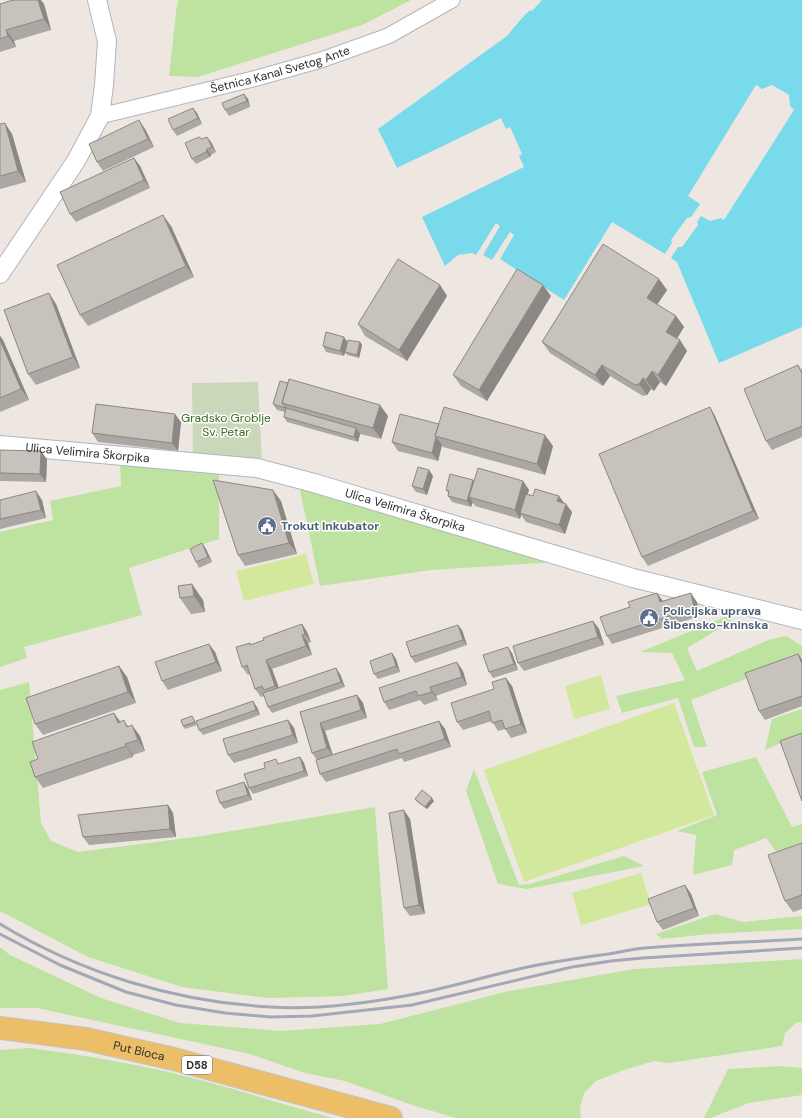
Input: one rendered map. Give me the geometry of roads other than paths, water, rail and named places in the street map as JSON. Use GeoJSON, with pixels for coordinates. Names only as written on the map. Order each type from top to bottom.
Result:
{"type":"FeatureCollection","features":[{"type":"Feature","properties":{"kind":"main road","name":"Put Bioca"},"geometry":{"type":"LineString","coordinates":[[0,1028],[86,1038],[174,1058],[391,1118]]}},
{"type":"Feature","properties":{"kind":"street"},"geometry":{"type":"LineString","coordinates":[[0,274],[76,160],[100,116],[107,41],[97,0]]}},
{"type":"Feature","properties":{"kind":"street","name":"Šetnica Kanal Svetog Ante"},"geometry":{"type":"LineString","coordinates":[[100,116],[257,78],[321,60],[388,36],[452,0]]}},
{"type":"Feature","properties":{"kind":"street","name":"Ulica Velimira Škorpika"},"geometry":{"type":"LineString","coordinates":[[0,445],[257,468],[314,483],[627,576],[802,620]]}},
{"type":"Feature","properties":{"kind":"water"},"geometry":{"type":"Polygon","coordinates":[[[542,0],[802,0],[802,327],[719,363],[677,262],[671,258],[678,247],[682,247],[698,225],[697,222],[701,216],[710,221],[721,218],[724,220],[794,110],[790,106],[789,95],[772,85],[762,89],[756,85],[688,196],[700,204],[691,217],[687,218],[671,240],[672,243],[665,254],[612,222],[564,300],[500,259],[514,235],[510,232],[492,260],[483,255],[500,226],[496,223],[476,255],[472,253],[458,255],[445,266],[422,217],[524,167],[519,156],[522,154],[510,127],[506,129],[501,118],[397,168],[378,129],[507,36],[522,18],[530,10],[532,11],[542,0]]]}},
{"type":"Feature","properties":{"kind":"railway"},"geometry":{"type":"LineString","coordinates":[[0,924],[63,957],[130,982],[199,999],[234,1004],[287,1008],[322,1007],[394,998],[427,992],[526,967],[640,948],[802,939]]}},
{"type":"Feature","properties":{"kind":"railway"},"geometry":{"type":"LineString","coordinates":[[0,934],[60,965],[126,992],[176,1005],[225,1013],[271,1017],[312,1016],[412,1005],[572,967],[611,961],[802,948]]}},
{"type":"Feature","properties":{"kind":"place","name":"Trokut Inkubator"},"geometry":{"type":"Point","coordinates":[267,526]}},
{"type":"Feature","properties":{"kind":"place","name":"Policijska uprava Šibensko-kninska"},"geometry":{"type":"Point","coordinates":[649,618]}},
{"type":"Feature","properties":{"kind":"park label","name":"Gradsko Groblje Sv. Petar"},"geometry":{"type":"Point","coordinates":[226,425]}}]}
